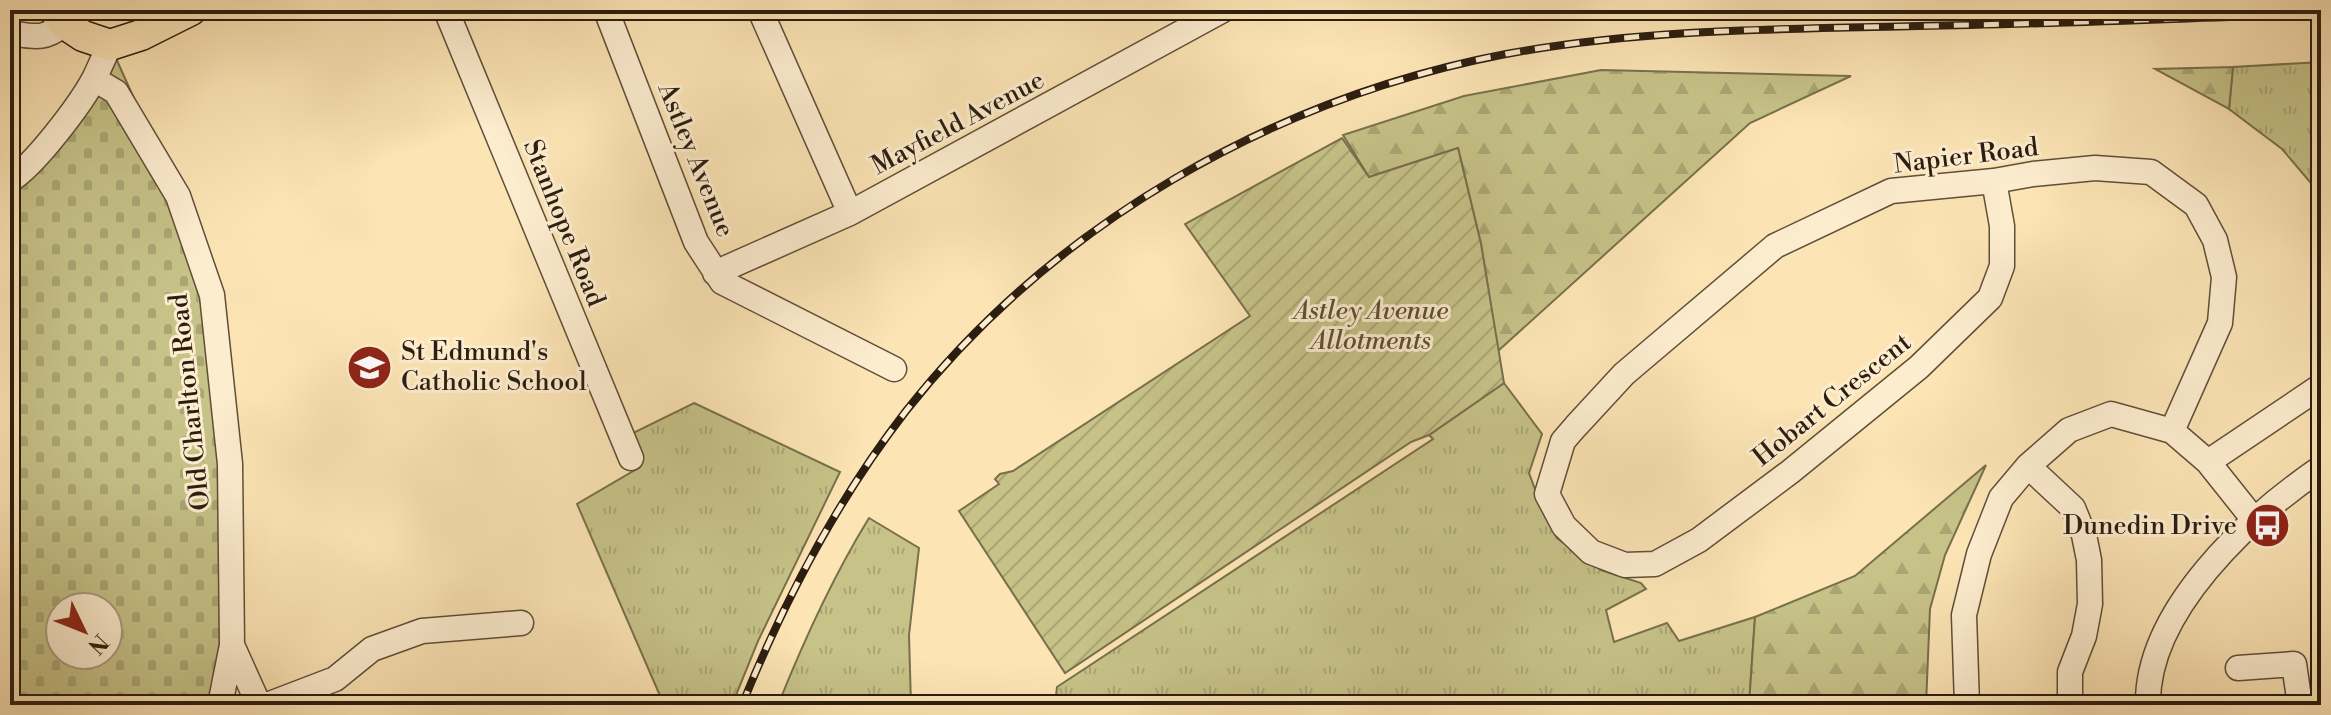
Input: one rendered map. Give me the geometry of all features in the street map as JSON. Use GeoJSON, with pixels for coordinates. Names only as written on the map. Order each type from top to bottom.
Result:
{"type":"FeatureCollection","features":[{"type":"Feature","properties":{"kind":"main road"},"geometry":{"type":"LineString","coordinates":[[60,17],[83,36],[110,45],[141,35],[191,10]]}},
{"type":"Feature","properties":{"kind":"street","name":"Stanhope Road"},"geometry":{"type":"LineString","coordinates":[[446,10],[631,458]]}},
{"type":"Feature","properties":{"kind":"street","name":"Astley Avenue"},"geometry":{"type":"LineString","coordinates":[[606,10],[696,242],[722,282],[894,369]]}},
{"type":"Feature","properties":{"kind":"street"},"geometry":{"type":"LineString","coordinates":[[760,10],[850,213]]}},
{"type":"Feature","properties":{"kind":"street","name":"Mayfield Avenue"},"geometry":{"type":"LineString","coordinates":[[715,273],[850,213],[1223,10]]}},
{"type":"Feature","properties":{"kind":"street"},"geometry":{"type":"LineString","coordinates":[[10,33],[40,38],[56,31],[60,17]]}},
{"type":"Feature","properties":{"kind":"street"},"geometry":{"type":"LineString","coordinates":[[10,180],[29,165],[64,122],[94,79],[110,45]]}},
{"type":"Feature","properties":{"kind":"street","name":"Old Charlton Road"},"geometry":{"type":"LineString","coordinates":[[94,79],[116,92],[178,196],[212,295],[230,464],[232,645],[220,705]]}},
{"type":"Feature","properties":{"kind":"street","name":"Napier Road"},"geometry":{"type":"LineString","coordinates":[[1591,552],[1564,526],[1547,494],[1563,441],[1624,374],[1775,246],[1891,191],[2095,168],[2151,172],[2196,205],[2215,240],[2224,277],[2220,323],[2172,431]]}},
{"type":"Feature","properties":{"kind":"street","name":"Hobart Crescent"},"geometry":{"type":"LineString","coordinates":[[1591,552],[1625,565],[1655,564],[1699,540],[1790,472],[1919,367],[1990,298],[2002,266],[2002,226],[1994,181]]}},
{"type":"Feature","properties":{"kind":"street"},"geometry":{"type":"LineString","coordinates":[[2208,462],[2321,386]]}},
{"type":"Feature","properties":{"kind":"street"},"geometry":{"type":"LineString","coordinates":[[1967,705],[1964,615],[1979,554],[2001,498],[2028,466],[2069,430],[2111,414],[2172,431],[2208,462],[2255,521]]}},
{"type":"Feature","properties":{"kind":"street"},"geometry":{"type":"LineString","coordinates":[[2028,466],[2073,508],[2084,535],[2089,560],[2090,604],[2084,636],[2070,672],[2070,705]]}},
{"type":"Feature","properties":{"kind":"street"},"geometry":{"type":"LineString","coordinates":[[2148,705],[2155,658],[2175,613],[2208,567],[2255,521],[2321,468]]}},
{"type":"Feature","properties":{"kind":"street"},"geometry":{"type":"LineString","coordinates":[[267,705],[335,679],[372,649],[422,631],[521,623]]}},
{"type":"Feature","properties":{"kind":"street"},"geometry":{"type":"LineString","coordinates":[[232,645],[259,705]]}},
{"type":"Feature","properties":{"kind":"street"},"geometry":{"type":"LineString","coordinates":[[2238,668],[2294,664],[2300,705]]}},
{"type":"Feature","properties":{"kind":"green space"},"geometry":{"type":"Polygon","coordinates":[[[110,45],[178,196],[219,375],[220,705],[10,705],[10,180],[110,45]]]}},
{"type":"Feature","properties":{"kind":"green space"},"geometry":{"type":"Polygon","coordinates":[[[2321,62],[2321,166],[2310,182],[2282,149],[2229,109],[2233,67],[2321,62]]]}},
{"type":"Feature","properties":{"kind":"green space"},"geometry":{"type":"Polygon","coordinates":[[[2233,67],[2229,109],[2155,69],[2233,67]]]}},
{"type":"Feature","properties":{"kind":"green space"},"geometry":{"type":"Polygon","coordinates":[[[1601,70],[1851,76],[1750,123],[1498,351],[1481,244],[1458,148],[1369,177],[1343,135],[1464,96],[1601,70]]]}},
{"type":"Feature","properties":{"kind":"green space","name":"Astley Avenue Allotments"},"geometry":{"type":"Polygon","coordinates":[[[1342,138],[1369,177],[1458,148],[1481,244],[1504,383],[1065,673],[959,511],[999,484],[995,479],[1000,474],[1013,471],[1250,316],[1185,224],[1342,138]]]}},
{"type":"Feature","properties":{"kind":"green space"},"geometry":{"type":"Polygon","coordinates":[[[1504,383],[1542,434],[1529,473],[1557,538],[1601,570],[1641,583],[1646,589],[1606,610],[1614,642],[1667,623],[1679,641],[1755,617],[1749,705],[1055,705],[1057,687],[1433,439],[1429,435],[1504,383]]]}},
{"type":"Feature","properties":{"kind":"green space"},"geometry":{"type":"Polygon","coordinates":[[[694,403],[840,472],[758,641],[732,705],[664,705],[577,504],[640,467],[627,436],[694,403]]]}},
{"type":"Feature","properties":{"kind":"green space"},"geometry":{"type":"Polygon","coordinates":[[[1986,465],[1945,555],[1930,609],[1926,705],[1749,705],[1755,617],[1855,576],[1986,465]]]}},
{"type":"Feature","properties":{"kind":"green space"},"geometry":{"type":"Polygon","coordinates":[[[869,518],[919,548],[909,635],[911,705],[778,705],[819,610],[869,518]]]}},
{"type":"Feature","properties":{"kind":"railway"},"geometry":{"type":"LineString","coordinates":[[742,705],[794,590],[857,480],[906,411],[964,344],[1029,283],[1099,227],[1174,179],[1253,137],[1335,102],[1420,74],[1506,54],[1608,40],[1763,30],[2321,14]]}},
{"type":"Feature","properties":{"kind":"place","name":"St Edmund's Catholic School"},"geometry":{"type":"Point","coordinates":[370,367]}},
{"type":"Feature","properties":{"kind":"place","name":"Dunedin Drive"},"geometry":{"type":"Point","coordinates":[2268,526]}}]}
